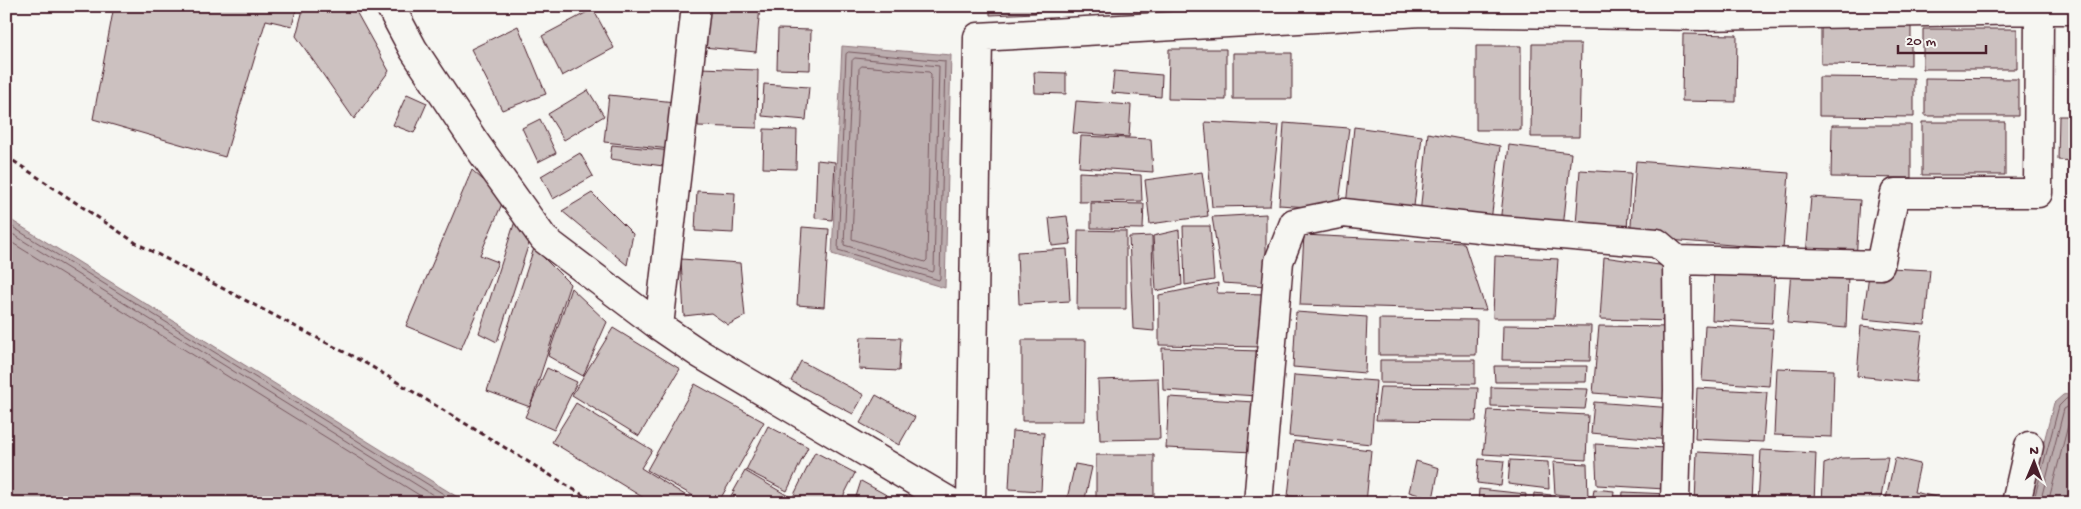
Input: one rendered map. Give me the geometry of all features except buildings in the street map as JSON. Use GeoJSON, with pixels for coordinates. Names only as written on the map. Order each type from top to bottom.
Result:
{"type":"FeatureCollection","features":[{"type":"Feature","properties":{"kind":"street"},"geometry":{"type":"LineString","coordinates":[[390,6],[413,49],[476,144],[544,239],[659,326],[700,354],[952,503]]}},
{"type":"Feature","properties":{"kind":"street"},"geometry":{"type":"LineString","coordinates":[[659,326],[696,6]]}},
{"type":"Feature","properties":{"kind":"street"},"geometry":{"type":"LineString","coordinates":[[1258,503],[1279,261],[1294,223],[1344,213],[1488,229],[1657,243],[1677,260],[1880,265],[1895,193],[2038,193],[2039,8]]}},
{"type":"Feature","properties":{"kind":"street"},"geometry":{"type":"LineString","coordinates":[[971,503],[978,37],[1422,9],[1702,16],[2039,8],[2075,10]]}},
{"type":"Feature","properties":{"kind":"street"},"geometry":{"type":"LineString","coordinates":[[1675,503],[1678,390],[1677,260]]}},
{"type":"Feature","properties":{"kind":"street"},"geometry":{"type":"LineString","coordinates":[[2016,503],[2028,446]]}},
{"type":"Feature","properties":{"kind":"path"},"geometry":{"type":"LineString","coordinates":[[6,156],[136,243],[368,365],[596,503]]}},
{"type":"Feature","properties":{"kind":"water"},"geometry":{"type":"Polygon","coordinates":[[[842,46],[951,55],[945,288],[832,254],[842,46]]]}},
{"type":"Feature","properties":{"kind":"water"},"geometry":{"type":"Polygon","coordinates":[[[6,217],[467,503],[6,503],[6,217]]]}},
{"type":"Feature","properties":{"kind":"water"},"geometry":{"type":"Polygon","coordinates":[[[2075,392],[2075,503],[2028,503],[2054,403],[2063,395],[2075,392]]]}}]}
